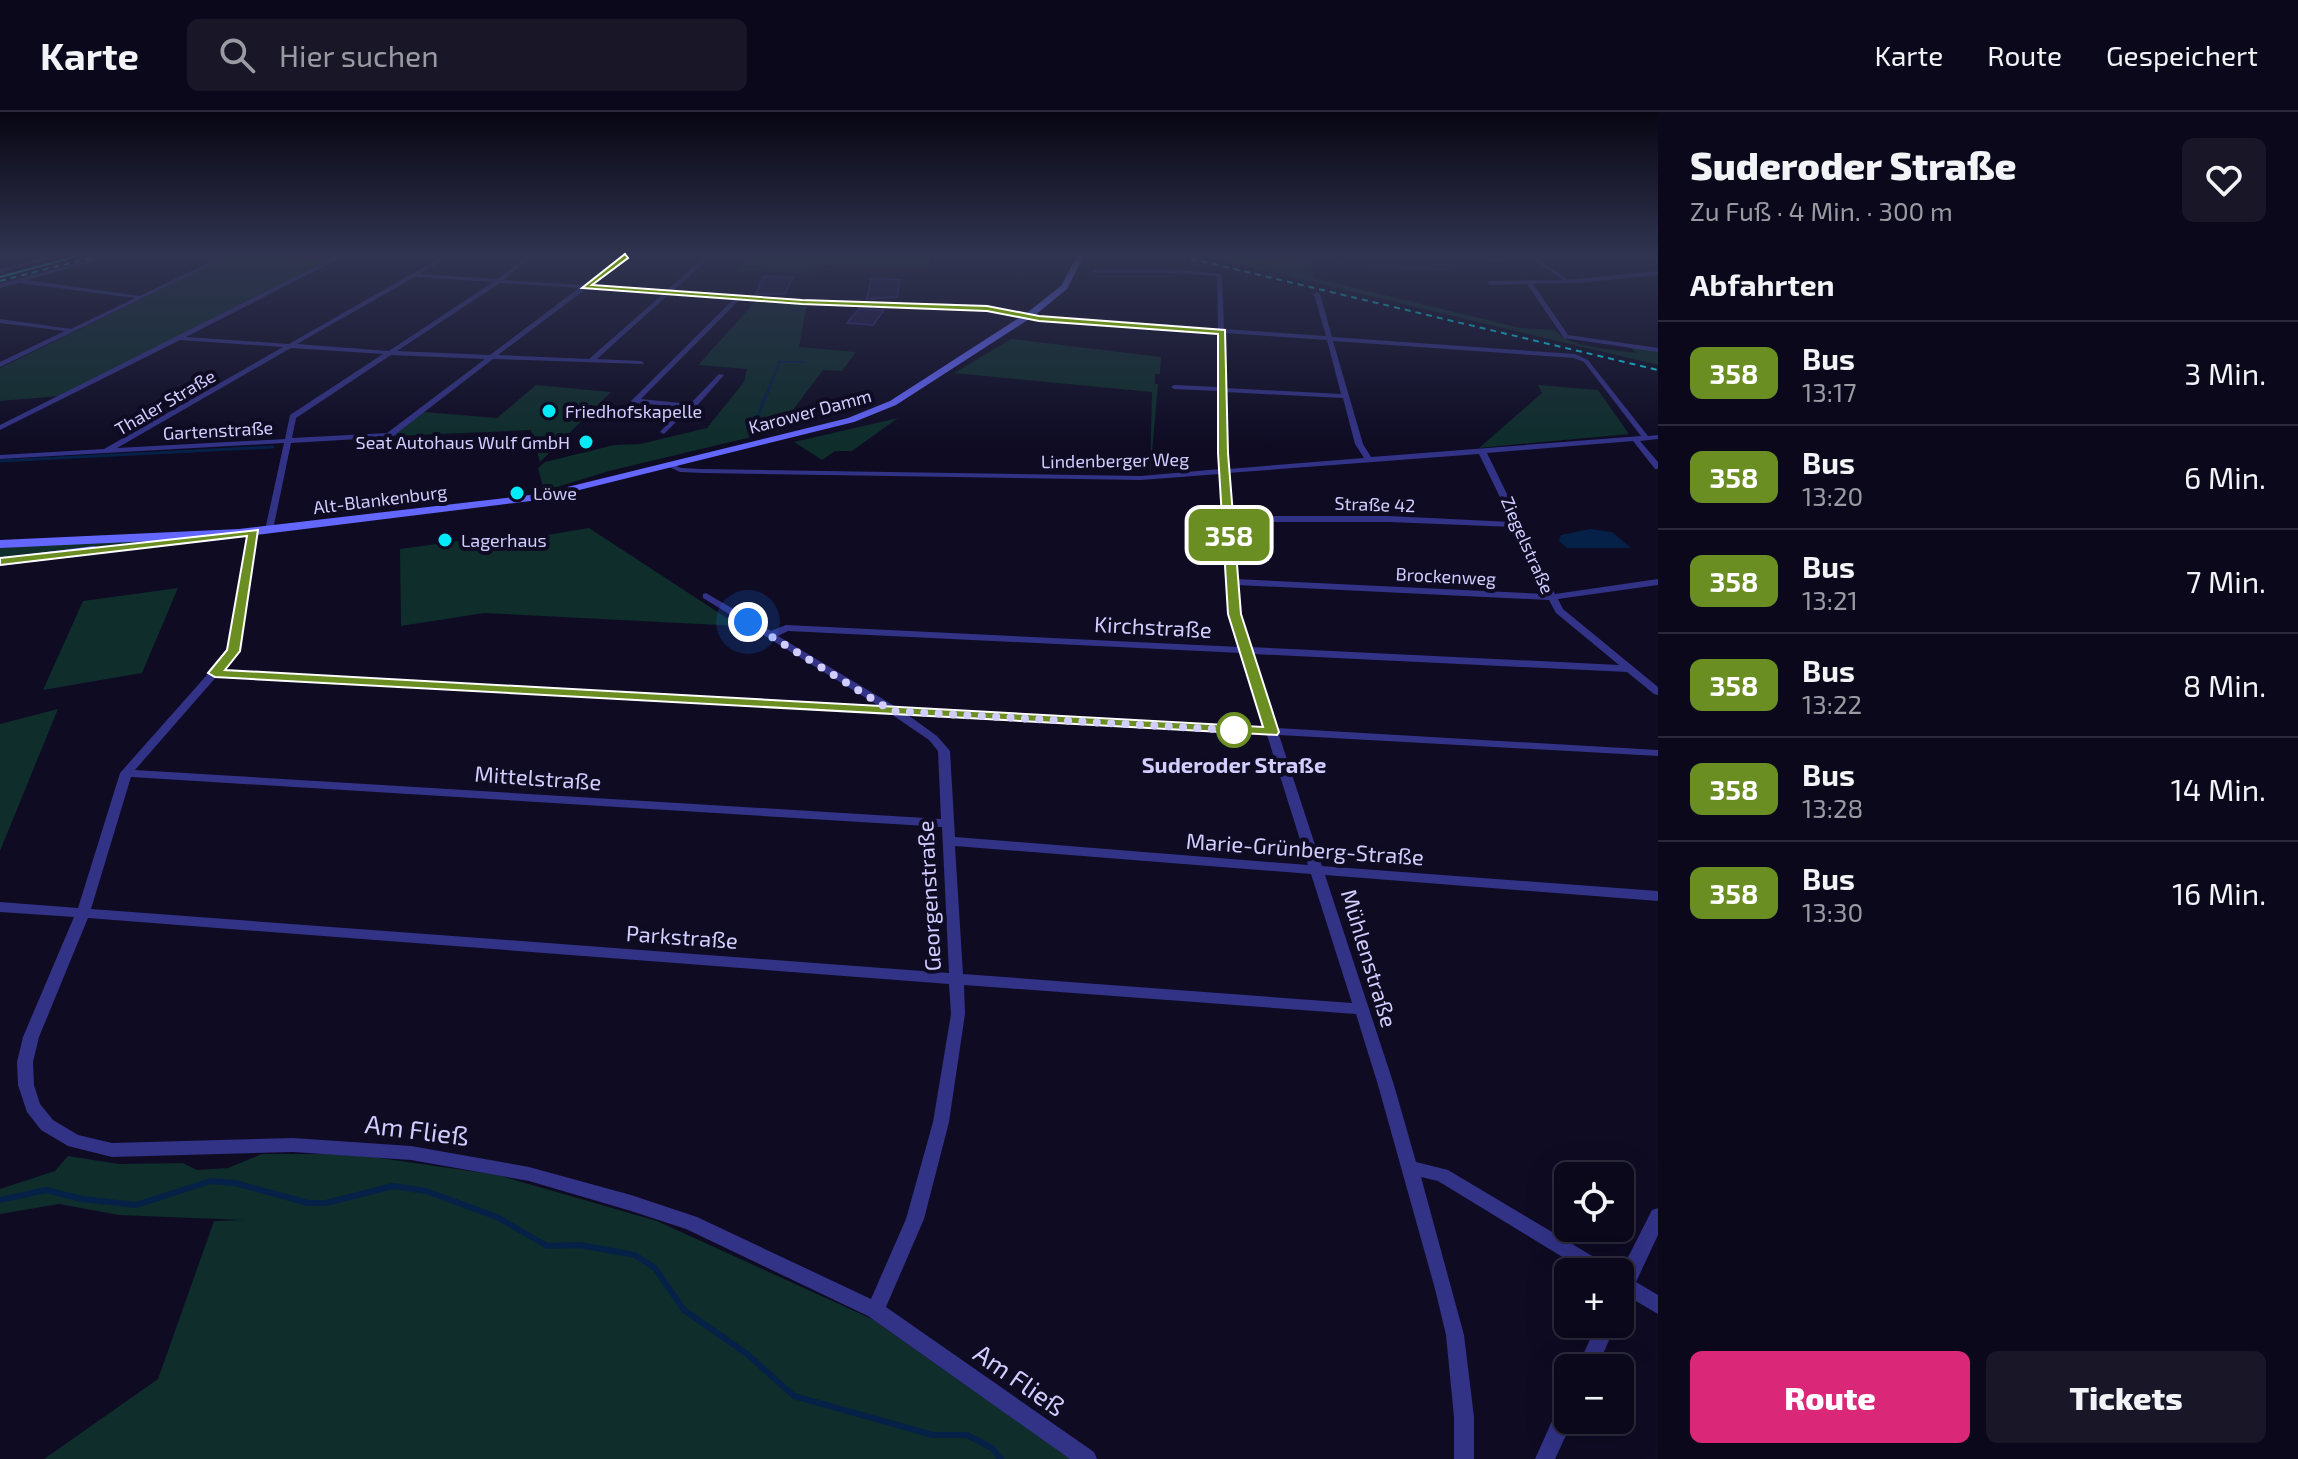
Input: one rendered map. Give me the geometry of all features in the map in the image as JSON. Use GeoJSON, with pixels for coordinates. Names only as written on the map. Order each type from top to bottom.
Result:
{"type":"FeatureCollection","features":[{"type":"Feature","properties":{"kind":"main road","name":"Karower Damm"},"geometry":{"type":"LineString","coordinates":[[546,496],[877,411],[1023,319]]}},
{"type":"Feature","properties":{"kind":"main road","name":"Alt-Blankenburg"},"geometry":{"type":"LineString","coordinates":[[0,562],[546,496]]}},
{"type":"Feature","properties":{"kind":"main road","name":"Alt-Blankenburg"},"geometry":{"type":"LineString","coordinates":[[0,544],[218,535]]}},
{"type":"Feature","properties":{"kind":"street"},"geometry":{"type":"LineString","coordinates":[[0,365],[93,319]]}},
{"type":"Feature","properties":{"kind":"street"},"geometry":{"type":"LineString","coordinates":[[0,428],[218,319]]}},
{"type":"Feature","properties":{"kind":"street","name":"Thaler Straße"},"geometry":{"type":"LineString","coordinates":[[105,452],[337,319]]}},
{"type":"Feature","properties":{"kind":"street"},"geometry":{"type":"LineString","coordinates":[[269,530],[285,442],[293,417],[442,319]]}},
{"type":"Feature","properties":{"kind":"street"},"geometry":{"type":"LineString","coordinates":[[493,357],[543,319]]}},
{"type":"Feature","properties":{"kind":"street"},"geometry":{"type":"LineString","coordinates":[[590,362],[639,319]]}},
{"type":"Feature","properties":{"kind":"street"},"geometry":{"type":"LineString","coordinates":[[717,319],[635,401],[687,407],[696,404],[721,375]]}},
{"type":"Feature","properties":{"kind":"street"},"geometry":{"type":"LineString","coordinates":[[1063,319],[1575,356],[1586,361],[1646,438]]}},
{"type":"Feature","properties":{"kind":"street","name":"Mühlenstraße"},"geometry":{"type":"LineString","coordinates":[[1222,319],[1224,473],[1234,614],[1411,1168],[1455,1335],[1464,1417],[1464,1459]]}},
{"type":"Feature","properties":{"kind":"street"},"geometry":{"type":"LineString","coordinates":[[1324,319],[1359,444],[1369,460]]}},
{"type":"Feature","properties":{"kind":"street"},"geometry":{"type":"LineString","coordinates":[[1554,319],[1566,337],[1658,350]]}},
{"type":"Feature","properties":{"kind":"street"},"geometry":{"type":"LineString","coordinates":[[0,321],[69,330]]}},
{"type":"Feature","properties":{"kind":"street"},"geometry":{"type":"LineString","coordinates":[[180,338],[390,353],[641,363]]}},
{"type":"Feature","properties":{"kind":"street"},"geometry":{"type":"LineString","coordinates":[[0,358],[15,357]]}},
{"type":"Feature","properties":{"kind":"street","name":"Gartenstraße"},"geometry":{"type":"LineString","coordinates":[[0,457],[389,435],[493,357]]}},
{"type":"Feature","properties":{"kind":"street"},"geometry":{"type":"LineString","coordinates":[[1174,387],[1345,396]]}},
{"type":"Feature","properties":{"kind":"street"},"geometry":{"type":"LineString","coordinates":[[664,432],[687,407]]}},
{"type":"Feature","properties":{"kind":"street","name":"Lindenberger Weg"},"geometry":{"type":"LineString","coordinates":[[669,465],[680,470],[703,471],[1112,479],[1224,473],[1658,437]]}},
{"type":"Feature","properties":{"kind":"street"},"geometry":{"type":"LineString","coordinates":[[1635,439],[1658,467]]}},
{"type":"Feature","properties":{"kind":"street","name":"Ziegelstraße"},"geometry":{"type":"LineString","coordinates":[[1482,451],[1559,611],[1658,692]]}},
{"type":"Feature","properties":{"kind":"street","name":"Straße 42"},"geometry":{"type":"LineString","coordinates":[[1229,519],[1389,519],[1520,525]]}},
{"type":"Feature","properties":{"kind":"street"},"geometry":{"type":"LineString","coordinates":[[126,773],[234,651],[254,532]]}},
{"type":"Feature","properties":{"kind":"street","name":"Brockenweg"},"geometry":{"type":"LineString","coordinates":[[1232,582],[1552,597],[1658,582]]}},
{"type":"Feature","properties":{"kind":"street","name":"Georgenstraße"},"geometry":{"type":"LineString","coordinates":[[706,596],[892,711],[933,738],[944,751],[958,1014],[941,1122],[915,1219],[875,1310]]}},
{"type":"Feature","properties":{"kind":"street","name":"Kirchstraße"},"geometry":{"type":"LineString","coordinates":[[771,635],[786,628],[1630,669]]}},
{"type":"Feature","properties":{"kind":"street"},"geometry":{"type":"LineString","coordinates":[[215,673],[1658,753]]}},
{"type":"Feature","properties":{"kind":"street","name":"Mittelstraße"},"geometry":{"type":"LineString","coordinates":[[126,773],[947,823]]}},
{"type":"Feature","properties":{"kind":"street","name":"Am Fließ"},"geometry":{"type":"LineString","coordinates":[[126,773],[83,913],[31,1037],[25,1062],[26,1085],[33,1107],[47,1125],[74,1141],[112,1150],[293,1145],[351,1147],[474,1162],[631,1203],[691,1223],[875,1310],[1087,1459]]}},
{"type":"Feature","properties":{"kind":"street","name":"Marie-Grünberg-Straße"},"geometry":{"type":"LineString","coordinates":[[948,841],[1658,896]]}},
{"type":"Feature","properties":{"kind":"street","name":"Parkstraße"},"geometry":{"type":"LineString","coordinates":[[0,907],[1360,1009]]}},
{"type":"Feature","properties":{"kind":"street"},"geometry":{"type":"LineString","coordinates":[[1411,1168],[1442,1175],[1580,1258]]}},
{"type":"Feature","properties":{"kind":"street"},"geometry":{"type":"LineString","coordinates":[[1634,1264],[1658,1216]]}},
{"type":"Feature","properties":{"kind":"street"},"geometry":{"type":"LineString","coordinates":[[1634,1294],[1658,1305]]}},
{"type":"Feature","properties":{"kind":"street"},"geometry":{"type":"LineString","coordinates":[[1545,1459],[1556,1434]]}},
{"type":"Feature","properties":{"kind":"green space"},"geometry":{"type":"Polygon","coordinates":[[[101,319],[213,319],[60,396],[0,401],[0,368],[101,319]]]}},
{"type":"Feature","properties":{"kind":"green space"},"geometry":{"type":"Polygon","coordinates":[[[740,319],[804,319],[799,347],[856,352],[842,371],[823,370],[777,431],[609,471],[544,491],[538,468],[545,462],[614,445],[640,444],[707,428],[744,382],[747,369],[698,365],[740,319]]]}},
{"type":"Feature","properties":{"kind":"green space"},"geometry":{"type":"Polygon","coordinates":[[[1465,319],[1555,330],[1570,341],[1592,347],[1636,353],[1631,347],[1658,351],[1658,365],[1465,319]]]}},
{"type":"Feature","properties":{"kind":"green space"},"geometry":{"type":"Polygon","coordinates":[[[1011,339],[1161,357],[1160,374],[1155,374],[1155,384],[1158,384],[1150,476],[1152,392],[954,373],[1011,339]]]}},
{"type":"Feature","properties":{"kind":"green space"},"geometry":{"type":"Polygon","coordinates":[[[536,385],[611,392],[540,462],[531,430],[392,436],[424,412],[497,418],[536,385]]]}},
{"type":"Feature","properties":{"kind":"green space"},"geometry":{"type":"Polygon","coordinates":[[[1538,385],[1598,390],[1629,434],[1479,448],[1542,393],[1538,385]]]}},
{"type":"Feature","properties":{"kind":"green space"},"geometry":{"type":"Polygon","coordinates":[[[898,418],[852,451],[835,451],[822,460],[794,442],[898,418]]]}},
{"type":"Feature","properties":{"kind":"green space"},"geometry":{"type":"Polygon","coordinates":[[[589,528],[739,626],[484,613],[401,626],[400,549],[466,540],[469,548],[589,528]]]}},
{"type":"Feature","properties":{"kind":"green space"},"geometry":{"type":"Polygon","coordinates":[[[171,539],[0,560],[0,547],[171,539]]]}},
{"type":"Feature","properties":{"kind":"green space"},"geometry":{"type":"Polygon","coordinates":[[[178,588],[142,673],[43,690],[83,601],[178,588]]]}},
{"type":"Feature","properties":{"kind":"green space"},"geometry":{"type":"Polygon","coordinates":[[[58,709],[0,851],[0,724],[58,709]]]}},
{"type":"Feature","properties":{"kind":"green space"},"geometry":{"type":"Polygon","coordinates":[[[262,1154],[352,1154],[498,1175],[657,1221],[872,1319],[1071,1459],[44,1459],[158,1379],[214,1221],[243,1220],[119,1215],[59,1204],[0,1214],[0,1189],[55,1171],[68,1156],[119,1164],[183,1163],[197,1170],[228,1168],[262,1154]]]}},
{"type":"Feature","properties":{"kind":"water"},"geometry":{"type":"Polygon","coordinates":[[[1590,529],[1612,532],[1631,548],[1567,548],[1559,541],[1561,535],[1590,529]]]}},
{"type":"Feature","properties":{"kind":"building"},"geometry":{"type":"Polygon","coordinates":[[[851,319],[878,319],[873,325],[847,323],[851,319]]]}},
{"type":"Feature","properties":{"kind":"waterway"},"geometry":{"type":"LineString","coordinates":[[769,388],[780,362]]}},
{"type":"Feature","properties":{"kind":"waterway"},"geometry":{"type":"LineString","coordinates":[[780,362],[804,362]]}},
{"type":"Feature","properties":{"kind":"waterway"},"geometry":{"type":"LineString","coordinates":[[753,428],[770,386]]}},
{"type":"Feature","properties":{"kind":"waterway"},"geometry":{"type":"LineString","coordinates":[[0,461],[273,447]]}},
{"type":"Feature","properties":{"kind":"waterway"},"geometry":{"type":"LineString","coordinates":[[0,1200],[46,1190],[82,1199],[136,1205],[211,1181],[235,1183],[308,1203],[326,1203],[393,1186],[426,1191],[497,1217],[547,1246],[580,1245],[635,1255],[655,1268],[684,1310],[747,1354],[794,1396],[933,1435],[967,1435],[992,1448],[1001,1459]]}},
{"type":"Feature","properties":{"kind":"railway"},"geometry":{"type":"LineString","coordinates":[[1444,319],[1658,370]]}},
{"type":"Feature","properties":{"kind":"bus line","name":"358"},"geometry":{"type":"LineString","coordinates":[[0,562],[254,532],[234,651],[215,673],[1272,732],[1234,614],[1223,453],[1222,332],[1050,319]]}},
{"type":"Feature","properties":{"kind":"place","name":"Friedhofskapelle"},"geometry":{"type":"Point","coordinates":[549,411]}},
{"type":"Feature","properties":{"kind":"place","name":"Seat Autohaus Wulf GmbH"},"geometry":{"type":"Point","coordinates":[586,442]}},
{"type":"Feature","properties":{"kind":"place","name":"Löwe"},"geometry":{"type":"Point","coordinates":[517,493]}},
{"type":"Feature","properties":{"kind":"place","name":"Lagerhaus"},"geometry":{"type":"Point","coordinates":[445,540]}},
{"type":"Feature","properties":{"kind":"place","name":"Suderoder Straße"},"geometry":{"type":"Point","coordinates":[1234,730]}},
{"type":"Feature","properties":{"kind":"route"},"geometry":{"type":"LineString","coordinates":[[748,622],[892,711],[1234,730]]}}]}
